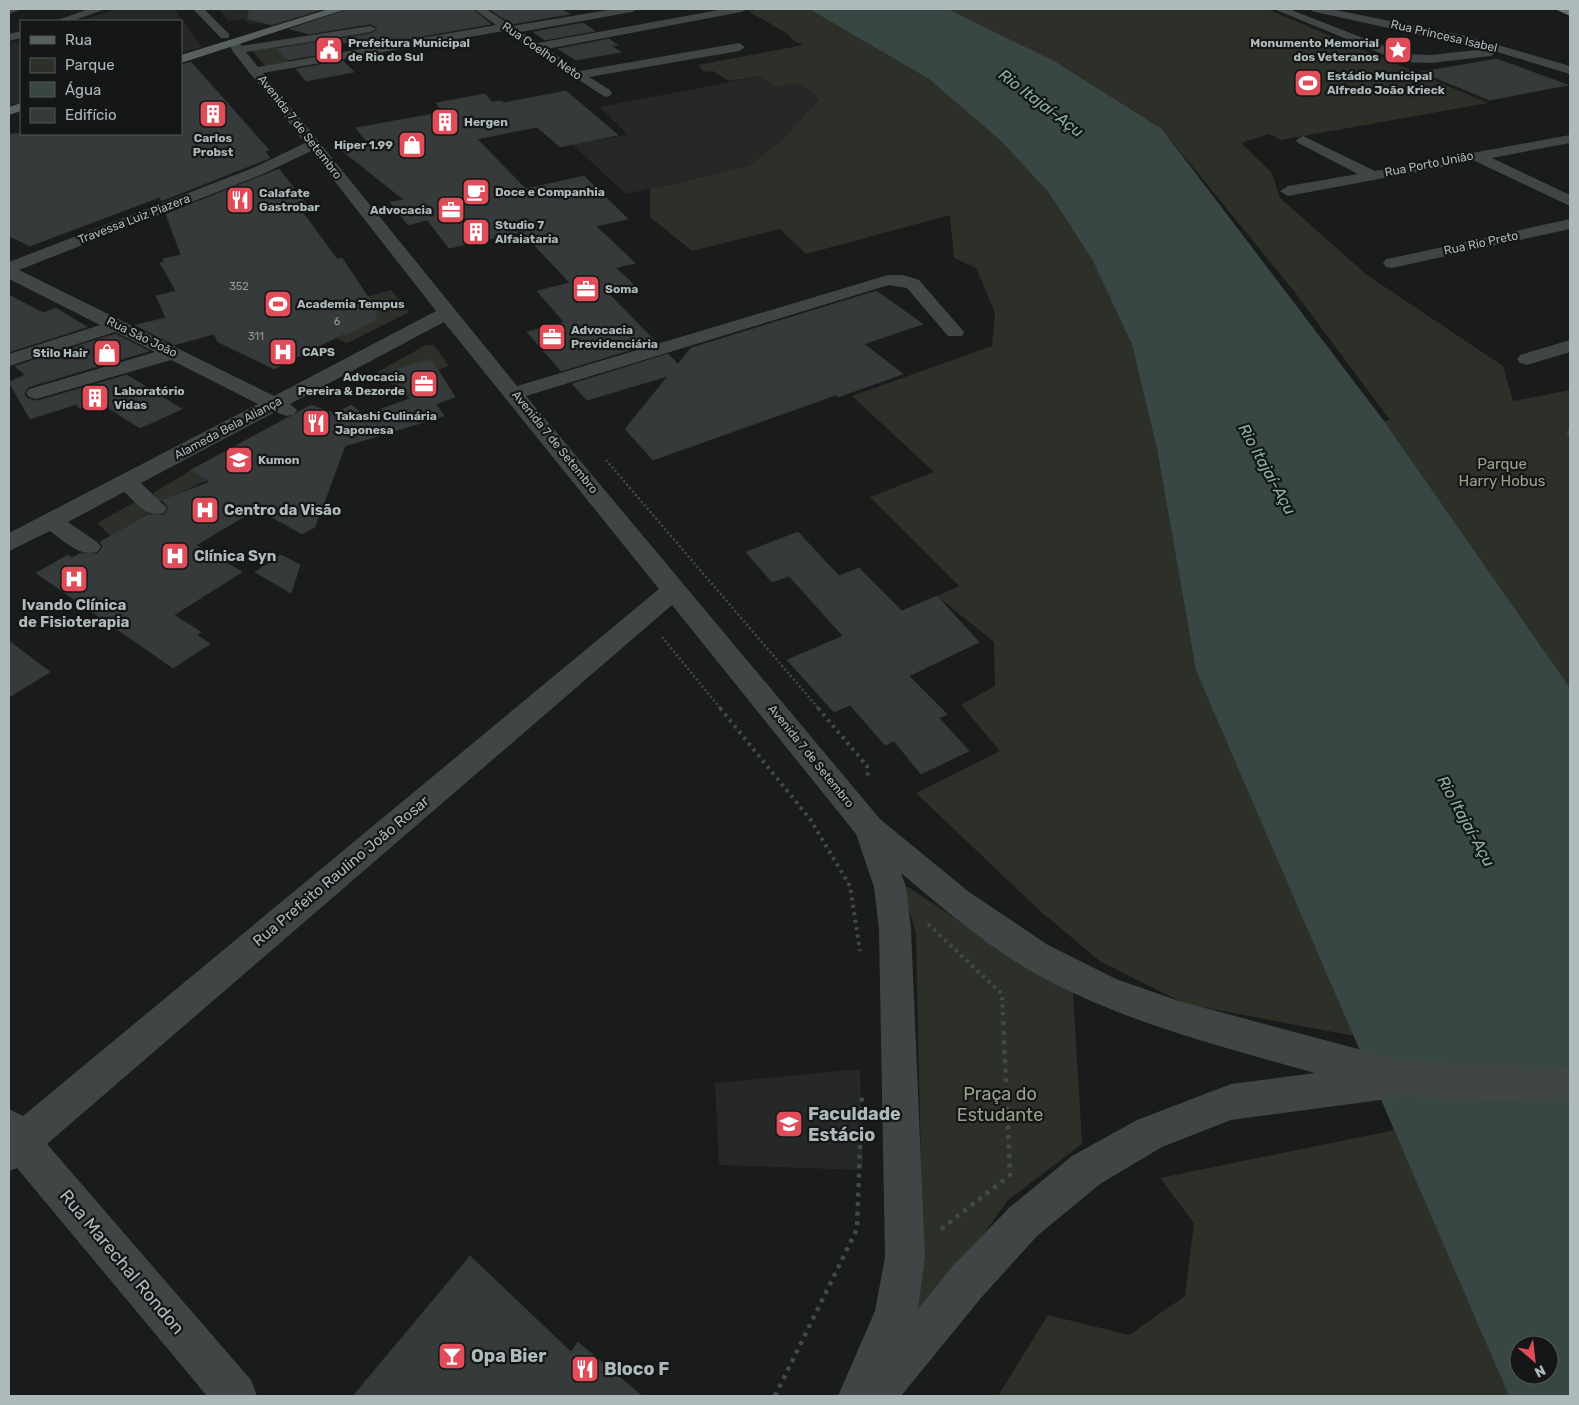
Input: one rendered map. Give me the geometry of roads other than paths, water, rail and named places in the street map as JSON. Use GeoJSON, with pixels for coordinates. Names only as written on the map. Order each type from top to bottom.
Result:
{"type":"FeatureCollection","features":[{"type":"Feature","properties":{"kind":"highway"},"geometry":{"type":"LineString","coordinates":[[1562,9],[1570,13]]}},
{"type":"Feature","properties":{"kind":"main road"},"geometry":{"type":"LineString","coordinates":[[182,59],[232,46],[269,31],[340,9]]}},
{"type":"Feature","properties":{"kind":"street"},"geometry":{"type":"LineString","coordinates":[[9,11],[16,9]]}},
{"type":"Feature","properties":{"kind":"street"},"geometry":{"type":"LineString","coordinates":[[63,20],[97,9]]}},
{"type":"Feature","properties":{"kind":"street","name":"Avenida 7 de Setembro"},"geometry":{"type":"LineString","coordinates":[[198,9],[256,71],[447,313],[869,828]]}},
{"type":"Feature","properties":{"kind":"street","name":"Rua Coelho Neto"},"geometry":{"type":"LineString","coordinates":[[478,9],[605,93]]}},
{"type":"Feature","properties":{"kind":"street"},"geometry":{"type":"LineString","coordinates":[[256,71],[632,9]]}},
{"type":"Feature","properties":{"kind":"street"},"geometry":{"type":"LineString","coordinates":[[532,26],[542,33],[552,34],[688,9]]}},
{"type":"Feature","properties":{"kind":"street"},"geometry":{"type":"LineString","coordinates":[[1280,9],[1402,58],[1431,59],[1505,50]]}},
{"type":"Feature","properties":{"kind":"street","name":"Rua Princesa Isabel"},"geometry":{"type":"LineString","coordinates":[[1315,9],[1442,34],[1505,50],[1570,70]]}},
{"type":"Feature","properties":{"kind":"street"},"geometry":{"type":"LineString","coordinates":[[537,47],[725,10],[735,16],[745,12]]}},
{"type":"Feature","properties":{"kind":"street"},"geometry":{"type":"LineString","coordinates":[[200,53],[232,46],[370,29]]}},
{"type":"Feature","properties":{"kind":"street"},"geometry":{"type":"LineString","coordinates":[[578,75],[739,47]]}},
{"type":"Feature","properties":{"kind":"street","name":"Rua Porto União"},"geometry":{"type":"LineString","coordinates":[[1288,191],[1570,138]]}},
{"type":"Feature","properties":{"kind":"street"},"geometry":{"type":"LineString","coordinates":[[1303,140],[1372,175]]}},
{"type":"Feature","properties":{"kind":"street","name":"Travessa Luiz Piazera"},"geometry":{"type":"LineString","coordinates":[[9,270],[258,171],[314,144]]}},
{"type":"Feature","properties":{"kind":"street"},"geometry":{"type":"LineString","coordinates":[[1474,155],[1570,201]]}},
{"type":"Feature","properties":{"kind":"street","name":"Travessa Luiz Piazera"},"geometry":{"type":"LineString","coordinates":[[258,171],[309,166],[334,169]]}},
{"type":"Feature","properties":{"kind":"street","name":"Rua Rio Preto"},"geometry":{"type":"LineString","coordinates":[[1392,263],[1570,224]]}},
{"type":"Feature","properties":{"kind":"street","name":"Rua São João"},"geometry":{"type":"LineString","coordinates":[[9,270],[294,414]]}},
{"type":"Feature","properties":{"kind":"street"},"geometry":{"type":"LineString","coordinates":[[514,393],[888,280],[903,280],[912,284],[955,332]]}},
{"type":"Feature","properties":{"kind":"street","name":"Alameda Bela Aliança"},"geometry":{"type":"LineString","coordinates":[[9,543],[447,313]]}},
{"type":"Feature","properties":{"kind":"street"},"geometry":{"type":"LineString","coordinates":[[9,360],[118,326]]}},
{"type":"Feature","properties":{"kind":"street"},"geometry":{"type":"LineString","coordinates":[[1527,358],[1570,346]]}},
{"type":"Feature","properties":{"kind":"street"},"geometry":{"type":"LineString","coordinates":[[36,393],[173,353]]}},
{"type":"Feature","properties":{"kind":"street"},"geometry":{"type":"LineString","coordinates":[[126,482],[156,508]]}},
{"type":"Feature","properties":{"kind":"street"},"geometry":{"type":"LineString","coordinates":[[60,516],[98,542]]}},
{"type":"Feature","properties":{"kind":"street","name":"Rua Prefeito Raulino João Rosar"},"geometry":{"type":"LineString","coordinates":[[13,1141],[674,589]]}},
{"type":"Feature","properties":{"kind":"street"},"geometry":{"type":"LineString","coordinates":[[860,1396],[896,1313],[905,1257],[895,929],[890,887],[869,828]]}},
{"type":"Feature","properties":{"kind":"street"},"geometry":{"type":"LineString","coordinates":[[869,828],[958,902],[1036,956],[1106,991],[1179,1018],[1402,1079]]}},
{"type":"Feature","properties":{"kind":"street"},"geometry":{"type":"LineString","coordinates":[[873,1396],[966,1283],[1022,1222],[1086,1170],[1150,1133],[1231,1102],[1402,1079],[1570,1085]]}},
{"type":"Feature","properties":{"kind":"street","name":"Rua Marechal Rondon"},"geometry":{"type":"LineString","coordinates":[[13,1141],[236,1396]]}},
{"type":"Feature","properties":{"kind":"water","name":"Rio Itajaí-Açu"},"geometry":{"type":"Polygon","coordinates":[[[809,9],[948,9],[1056,62],[1162,129],[1384,421],[1570,688],[1570,1396],[1509,1396],[1196,671],[1157,449],[1132,345],[1093,261],[1049,193],[1001,141],[929,79],[809,9]]]}},
{"type":"Feature","properties":{"kind":"place","name":"Prefeitura Municipal de Rio do Sul"},"geometry":{"type":"Point","coordinates":[329,50]}},
{"type":"Feature","properties":{"kind":"place","name":"Monumento Memorial dos Veteranos"},"geometry":{"type":"Point","coordinates":[1398,50]}},
{"type":"Feature","properties":{"kind":"place","name":"Estádio Municipal Alfredo João Krieck"},"geometry":{"type":"Point","coordinates":[1308,83]}},
{"type":"Feature","properties":{"kind":"place","name":"Carlos Probst"},"geometry":{"type":"Point","coordinates":[213,114]}},
{"type":"Feature","properties":{"kind":"place","name":"Hergen"},"geometry":{"type":"Point","coordinates":[445,122]}},
{"type":"Feature","properties":{"kind":"place","name":"Hiper 1.99"},"geometry":{"type":"Point","coordinates":[412,145]}},
{"type":"Feature","properties":{"kind":"place","name":"Doce e Companhia"},"geometry":{"type":"Point","coordinates":[476,192]}},
{"type":"Feature","properties":{"kind":"place","name":"Calafate Gastrobar"},"geometry":{"type":"Point","coordinates":[240,200]}},
{"type":"Feature","properties":{"kind":"place","name":"Advocacia"},"geometry":{"type":"Point","coordinates":[451,210]}},
{"type":"Feature","properties":{"kind":"place","name":"Studio 7 Alfaiataria"},"geometry":{"type":"Point","coordinates":[476,232]}},
{"type":"Feature","properties":{"kind":"place","name":"Soma"},"geometry":{"type":"Point","coordinates":[586,289]}},
{"type":"Feature","properties":{"kind":"place","name":"Academia Tempus"},"geometry":{"type":"Point","coordinates":[278,304]}},
{"type":"Feature","properties":{"kind":"place","name":"Advocacia Previdenciária"},"geometry":{"type":"Point","coordinates":[552,337]}},
{"type":"Feature","properties":{"kind":"place","name":"CAPS"},"geometry":{"type":"Point","coordinates":[283,352]}},
{"type":"Feature","properties":{"kind":"place","name":"Stilo Hair"},"geometry":{"type":"Point","coordinates":[107,353]}},
{"type":"Feature","properties":{"kind":"place","name":"Advocacia Pereira & Dezorde"},"geometry":{"type":"Point","coordinates":[424,384]}},
{"type":"Feature","properties":{"kind":"place","name":"Laboratório Vidas"},"geometry":{"type":"Point","coordinates":[95,398]}},
{"type":"Feature","properties":{"kind":"place","name":"Takashi Culinária Japonesa"},"geometry":{"type":"Point","coordinates":[316,423]}},
{"type":"Feature","properties":{"kind":"place","name":"Kumon"},"geometry":{"type":"Point","coordinates":[239,460]}},
{"type":"Feature","properties":{"kind":"place","name":"Centro da Visão"},"geometry":{"type":"Point","coordinates":[205,510]}},
{"type":"Feature","properties":{"kind":"place","name":"Clínica Syn"},"geometry":{"type":"Point","coordinates":[175,556]}},
{"type":"Feature","properties":{"kind":"place","name":"Ivando Clínica de Fisioterapia"},"geometry":{"type":"Point","coordinates":[74,579]}},
{"type":"Feature","properties":{"kind":"place","name":"Faculdade Estácio"},"geometry":{"type":"Point","coordinates":[789,1124]}},
{"type":"Feature","properties":{"kind":"place","name":"Opa Bier"},"geometry":{"type":"Point","coordinates":[452,1356]}},
{"type":"Feature","properties":{"kind":"place","name":"Bloco F"},"geometry":{"type":"Point","coordinates":[585,1369]}},
{"type":"Feature","properties":{"kind":"park label","name":"Parque Harry Hobus"},"geometry":{"type":"Point","coordinates":[1502,472]}},
{"type":"Feature","properties":{"kind":"park label","name":"Praça do Estudante"},"geometry":{"type":"Point","coordinates":[1000,1104]}}]}
